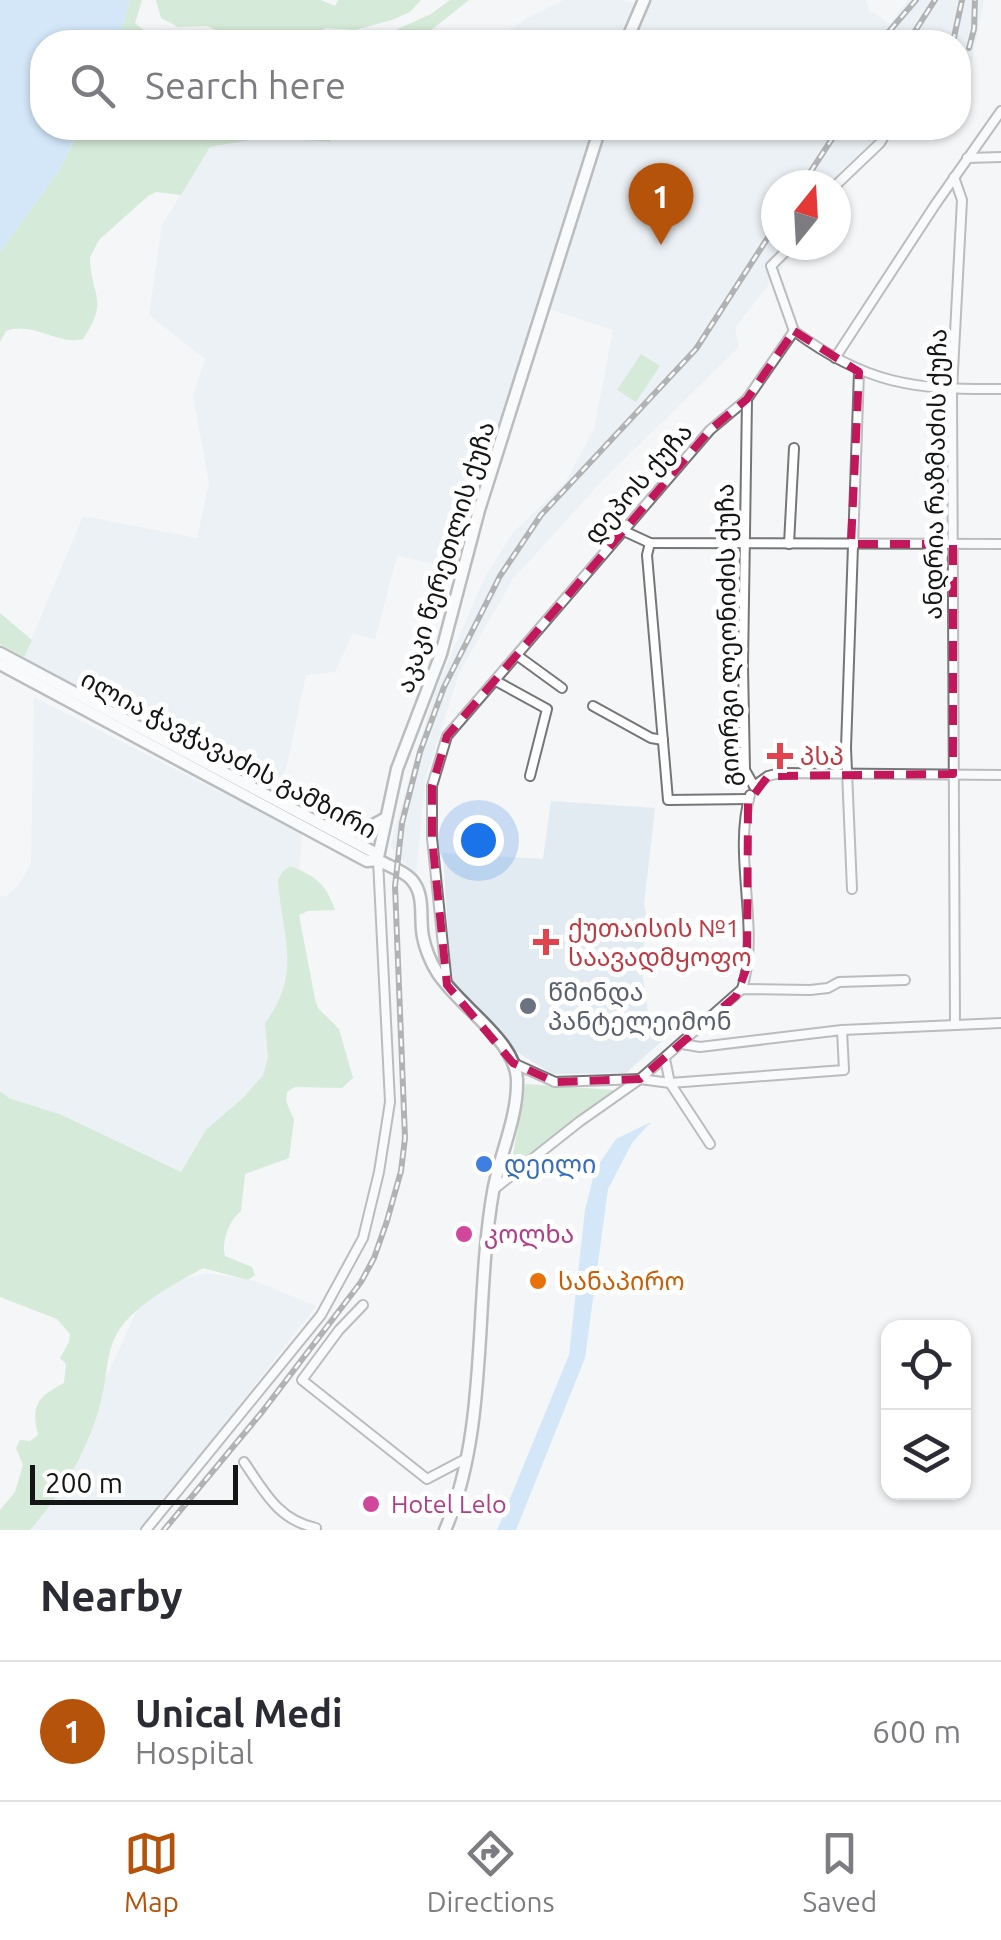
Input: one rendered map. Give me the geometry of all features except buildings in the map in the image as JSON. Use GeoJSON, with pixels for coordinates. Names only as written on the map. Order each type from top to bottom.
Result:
{"type":"FeatureCollection","features":[{"type":"Feature","properties":{"kind":"main road"},"geometry":{"type":"LineString","coordinates":[[631,30],[644,0]]}},
{"type":"Feature","properties":{"kind":"main road","name":"აკაკი წერეთლის ქუჩა"},"geometry":{"type":"LineString","coordinates":[[378,860],[402,757],[441,654],[478,510],[596,140]]}},
{"type":"Feature","properties":{"kind":"main road","name":"ილია ჭავჭავაძის გამზირი"},"geometry":{"type":"LineString","coordinates":[[0,653],[266,802],[368,861],[378,860],[375,854],[333,831],[266,802],[0,664]]}},
{"type":"Feature","properties":{"kind":"main road"},"geometry":{"type":"LineString","coordinates":[[333,831],[366,830],[385,818]]}},
{"type":"Feature","properties":{"kind":"main road"},"geometry":{"type":"LineString","coordinates":[[378,860],[415,884],[423,938],[436,972],[504,1046],[517,1078],[494,1190],[467,1458],[460,1492],[445,1530]]}},
{"type":"Feature","properties":{"kind":"street"},"geometry":{"type":"LineString","coordinates":[[835,358],[1001,111]]}},
{"type":"Feature","properties":{"kind":"street"},"geometry":{"type":"LineString","coordinates":[[851,171],[882,140]]}},
{"type":"Feature","properties":{"kind":"street"},"geometry":{"type":"LineString","coordinates":[[967,158],[1001,157]]}},
{"type":"Feature","properties":{"kind":"street","name":"ანდრია რაზმაძის ქუჩა"},"geometry":{"type":"LineString","coordinates":[[954,177],[962,200],[952,390],[955,1026]]}},
{"type":"Feature","properties":{"kind":"street"},"geometry":{"type":"LineString","coordinates":[[778,260],[772,266],[794,331],[859,372],[952,390],[1001,389]]}},
{"type":"Feature","properties":{"kind":"street","name":"დეპოს ქუჩა"},"geometry":{"type":"LineString","coordinates":[[447,985],[432,838],[432,786],[446,736],[710,430],[747,399],[794,331]]}},
{"type":"Feature","properties":{"kind":"street"},"geometry":{"type":"LineString","coordinates":[[852,888],[846,748],[859,372]]}},
{"type":"Feature","properties":{"kind":"street","name":"გიორგი ლეონიძის ქუჩა"},"geometry":{"type":"LineString","coordinates":[[742,989],[747,966],[744,833],[754,786],[745,770],[747,399]]}},
{"type":"Feature","properties":{"kind":"street"},"geometry":{"type":"LineString","coordinates":[[789,544],[794,448]]}},
{"type":"Feature","properties":{"kind":"street"},"geometry":{"type":"LineString","coordinates":[[624,531],[650,542],[1001,544]]}},
{"type":"Feature","properties":{"kind":"street"},"geometry":{"type":"LineString","coordinates":[[650,542],[646,555],[668,800],[749,799]]}},
{"type":"Feature","properties":{"kind":"street"},"geometry":{"type":"LineString","coordinates":[[518,656],[562,688]]}},
{"type":"Feature","properties":{"kind":"street"},"geometry":{"type":"LineString","coordinates":[[496,681],[547,709],[530,776]]}},
{"type":"Feature","properties":{"kind":"street"},"geometry":{"type":"LineString","coordinates":[[593,706],[663,740]]}},
{"type":"Feature","properties":{"kind":"street"},"geometry":{"type":"LineString","coordinates":[[754,786],[780,773],[1001,774]]}},
{"type":"Feature","properties":{"kind":"street","name":"აკაკი წერეთლის ქუჩა"},"geometry":{"type":"LineString","coordinates":[[146,1530],[322,1316],[363,1238],[390,1102],[378,860]]}},
{"type":"Feature","properties":{"kind":"street"},"geometry":{"type":"LineString","coordinates":[[494,1190],[579,1122],[640,1080],[742,989],[810,990],[840,982],[905,980]]}},
{"type":"Feature","properties":{"kind":"street"},"geometry":{"type":"LineString","coordinates":[[682,1044],[700,1047],[842,1030],[1001,1023]]}},
{"type":"Feature","properties":{"kind":"street"},"geometry":{"type":"LineString","coordinates":[[513,1063],[555,1082],[670,1083],[844,1070],[842,1030]]}},
{"type":"Feature","properties":{"kind":"street"},"geometry":{"type":"LineString","coordinates":[[665,1059],[670,1083],[710,1144]]}},
{"type":"Feature","properties":{"kind":"street"},"geometry":{"type":"LineString","coordinates":[[363,1305],[302,1380],[427,1479],[467,1458]]}},
{"type":"Feature","properties":{"kind":"street"},"geometry":{"type":"LineString","coordinates":[[244,1462],[279,1512],[298,1524],[316,1528]]}},
{"type":"Feature","properties":{"kind":"highlighted area"},"geometry":{"type":"Polygon","coordinates":[[[794,331],[859,372],[851,544],[953,544],[953,774],[768,776],[748,803],[747,967],[736,996],[640,1079],[555,1082],[513,1063],[447,985],[432,838],[432,786],[447,736],[710,430],[747,399],[794,331]]]}},
{"type":"Feature","properties":{"kind":"shaded area"},"geometry":{"type":"Polygon","coordinates":[[[564,0],[622,0],[635,4],[638,0],[866,0],[869,10],[890,24],[908,0],[984,0],[971,65],[971,30],[509,30],[564,0]]]}},
{"type":"Feature","properties":{"kind":"shaded area"},"geometry":{"type":"Polygon","coordinates":[[[250,140],[880,140],[851,178],[851,170],[761,170],[761,260],[788,260],[735,328],[739,347],[602,481],[513,579],[459,673],[425,780],[416,876],[390,846],[434,694],[485,577],[512,534],[566,481],[594,429],[613,330],[546,308],[460,569],[397,556],[375,640],[353,633],[335,672],[306,675],[286,769],[271,796],[22,662],[83,516],[197,538],[209,483],[193,395],[205,359],[149,315],[162,225],[210,147],[250,140]]]}},
{"type":"Feature","properties":{"kind":"shaded area"},"geometry":{"type":"Polygon","coordinates":[[[34,697],[302,834],[276,1084],[181,1173],[62,1115],[9,1098],[0,1091],[0,896],[5,897],[19,884],[31,864],[34,697]]]}},
{"type":"Feature","properties":{"kind":"shaded area","name":"ქუთაისის №1 საავადმყოფო"},"geometry":{"type":"Polygon","coordinates":[[[551,801],[655,808],[644,904],[649,928],[640,957],[649,1019],[662,1041],[626,1073],[552,1074],[514,1050],[451,982],[443,853],[543,859],[551,801]]]}},
{"type":"Feature","properties":{"kind":"shaded area"},"geometry":{"type":"Polygon","coordinates":[[[206,1273],[255,1281],[316,1306],[146,1525],[139,1530],[29,1530],[61,1475],[138,1308],[177,1281],[206,1273]]]}},
{"type":"Feature","properties":{"kind":"green space"},"geometry":{"type":"Polygon","coordinates":[[[130,0],[142,0],[135,23],[144,30],[121,30],[130,0]]]}},
{"type":"Feature","properties":{"kind":"green space"},"geometry":{"type":"Polygon","coordinates":[[[156,0],[321,0],[335,6],[338,0],[421,0],[410,12],[355,30],[216,30],[207,26],[178,27],[161,18],[156,0]]]}},
{"type":"Feature","properties":{"kind":"green space"},"geometry":{"type":"Polygon","coordinates":[[[450,0],[469,0],[431,30],[396,30],[431,14],[450,0]]]}},
{"type":"Feature","properties":{"kind":"green space"},"geometry":{"type":"Polygon","coordinates":[[[74,140],[250,140],[210,147],[181,195],[156,192],[148,196],[99,240],[90,257],[96,315],[83,339],[16,329],[6,331],[0,342],[0,252],[60,169],[74,140]]]}},
{"type":"Feature","properties":{"kind":"green space"},"geometry":{"type":"Polygon","coordinates":[[[641,354],[660,366],[636,402],[617,390],[641,354]]]}},
{"type":"Feature","properties":{"kind":"green space"},"geometry":{"type":"Polygon","coordinates":[[[0,613],[32,640],[24,657],[0,644],[0,613]]]}},
{"type":"Feature","properties":{"kind":"green space"},"geometry":{"type":"Polygon","coordinates":[[[290,866],[319,882],[335,910],[299,915],[315,999],[318,1008],[339,1029],[353,1078],[342,1088],[295,1087],[287,1092],[286,1101],[294,1120],[289,1158],[245,1174],[241,1211],[230,1226],[224,1250],[225,1256],[252,1267],[255,1275],[248,1280],[203,1268],[159,1294],[129,1318],[112,1344],[96,1419],[63,1486],[30,1530],[0,1530],[0,1510],[15,1492],[23,1465],[16,1448],[20,1440],[30,1441],[38,1435],[38,1403],[64,1383],[66,1364],[60,1358],[70,1334],[57,1319],[0,1297],[0,1091],[9,1098],[62,1115],[181,1172],[206,1130],[263,1075],[268,1058],[265,1023],[277,1005],[287,971],[278,880],[290,866]]]}},
{"type":"Feature","properties":{"kind":"green space"},"geometry":{"type":"Polygon","coordinates":[[[525,1084],[614,1090],[510,1174],[525,1084]]]}},
{"type":"Feature","properties":{"kind":"water"},"geometry":{"type":"Polygon","coordinates":[[[0,0],[130,0],[121,30],[30,30],[30,140],[74,140],[60,169],[0,252],[0,0]]]}},
{"type":"Feature","properties":{"kind":"water"},"geometry":{"type":"Polygon","coordinates":[[[651,1122],[632,1143],[608,1189],[585,1358],[516,1530],[497,1530],[569,1355],[585,1210],[595,1170],[616,1139],[651,1122]]]}},
{"type":"Feature","properties":{"kind":"railway"},"geometry":{"type":"LineString","coordinates":[[890,30],[916,0]]}},
{"type":"Feature","properties":{"kind":"railway"},"geometry":{"type":"LineString","coordinates":[[916,30],[935,0]]}},
{"type":"Feature","properties":{"kind":"railway"},"geometry":{"type":"LineString","coordinates":[[956,30],[962,0]]}},
{"type":"Feature","properties":{"kind":"railway"},"geometry":{"type":"LineString","coordinates":[[971,40],[975,0]]}},
{"type":"Feature","properties":{"kind":"railway"},"geometry":{"type":"LineString","coordinates":[[812,170],[831,140]]}},
{"type":"Feature","properties":{"kind":"railway"},"geometry":{"type":"LineString","coordinates":[[164,1530],[262,1412],[361,1282],[387,1221],[401,1171],[405,1138],[395,886],[402,823],[420,752],[444,687],[500,576],[541,515],[696,349],[761,248]]}},
{"type":"Feature","properties":{"kind":"place","name":"Unical Medi"},"geometry":{"type":"Point","coordinates":[661,245]}},
{"type":"Feature","properties":{"kind":"place","name":"პსპ"},"geometry":{"type":"Point","coordinates":[780,756]}},
{"type":"Feature","properties":{"kind":"place","name":"ქუთაისის №1 საავადმყოფო"},"geometry":{"type":"Point","coordinates":[546,942]}},
{"type":"Feature","properties":{"kind":"place","name":"წმინდა პანტელეიმონ"},"geometry":{"type":"Point","coordinates":[528,1006]}},
{"type":"Feature","properties":{"kind":"place","name":"დეილი"},"geometry":{"type":"Point","coordinates":[484,1164]}},
{"type":"Feature","properties":{"kind":"place","name":"კოლხა"},"geometry":{"type":"Point","coordinates":[464,1234]}},
{"type":"Feature","properties":{"kind":"place","name":"სანაპირო"},"geometry":{"type":"Point","coordinates":[538,1281]}},
{"type":"Feature","properties":{"kind":"place","name":"Hotel Lelo"},"geometry":{"type":"Point","coordinates":[371,1504]}}]}
